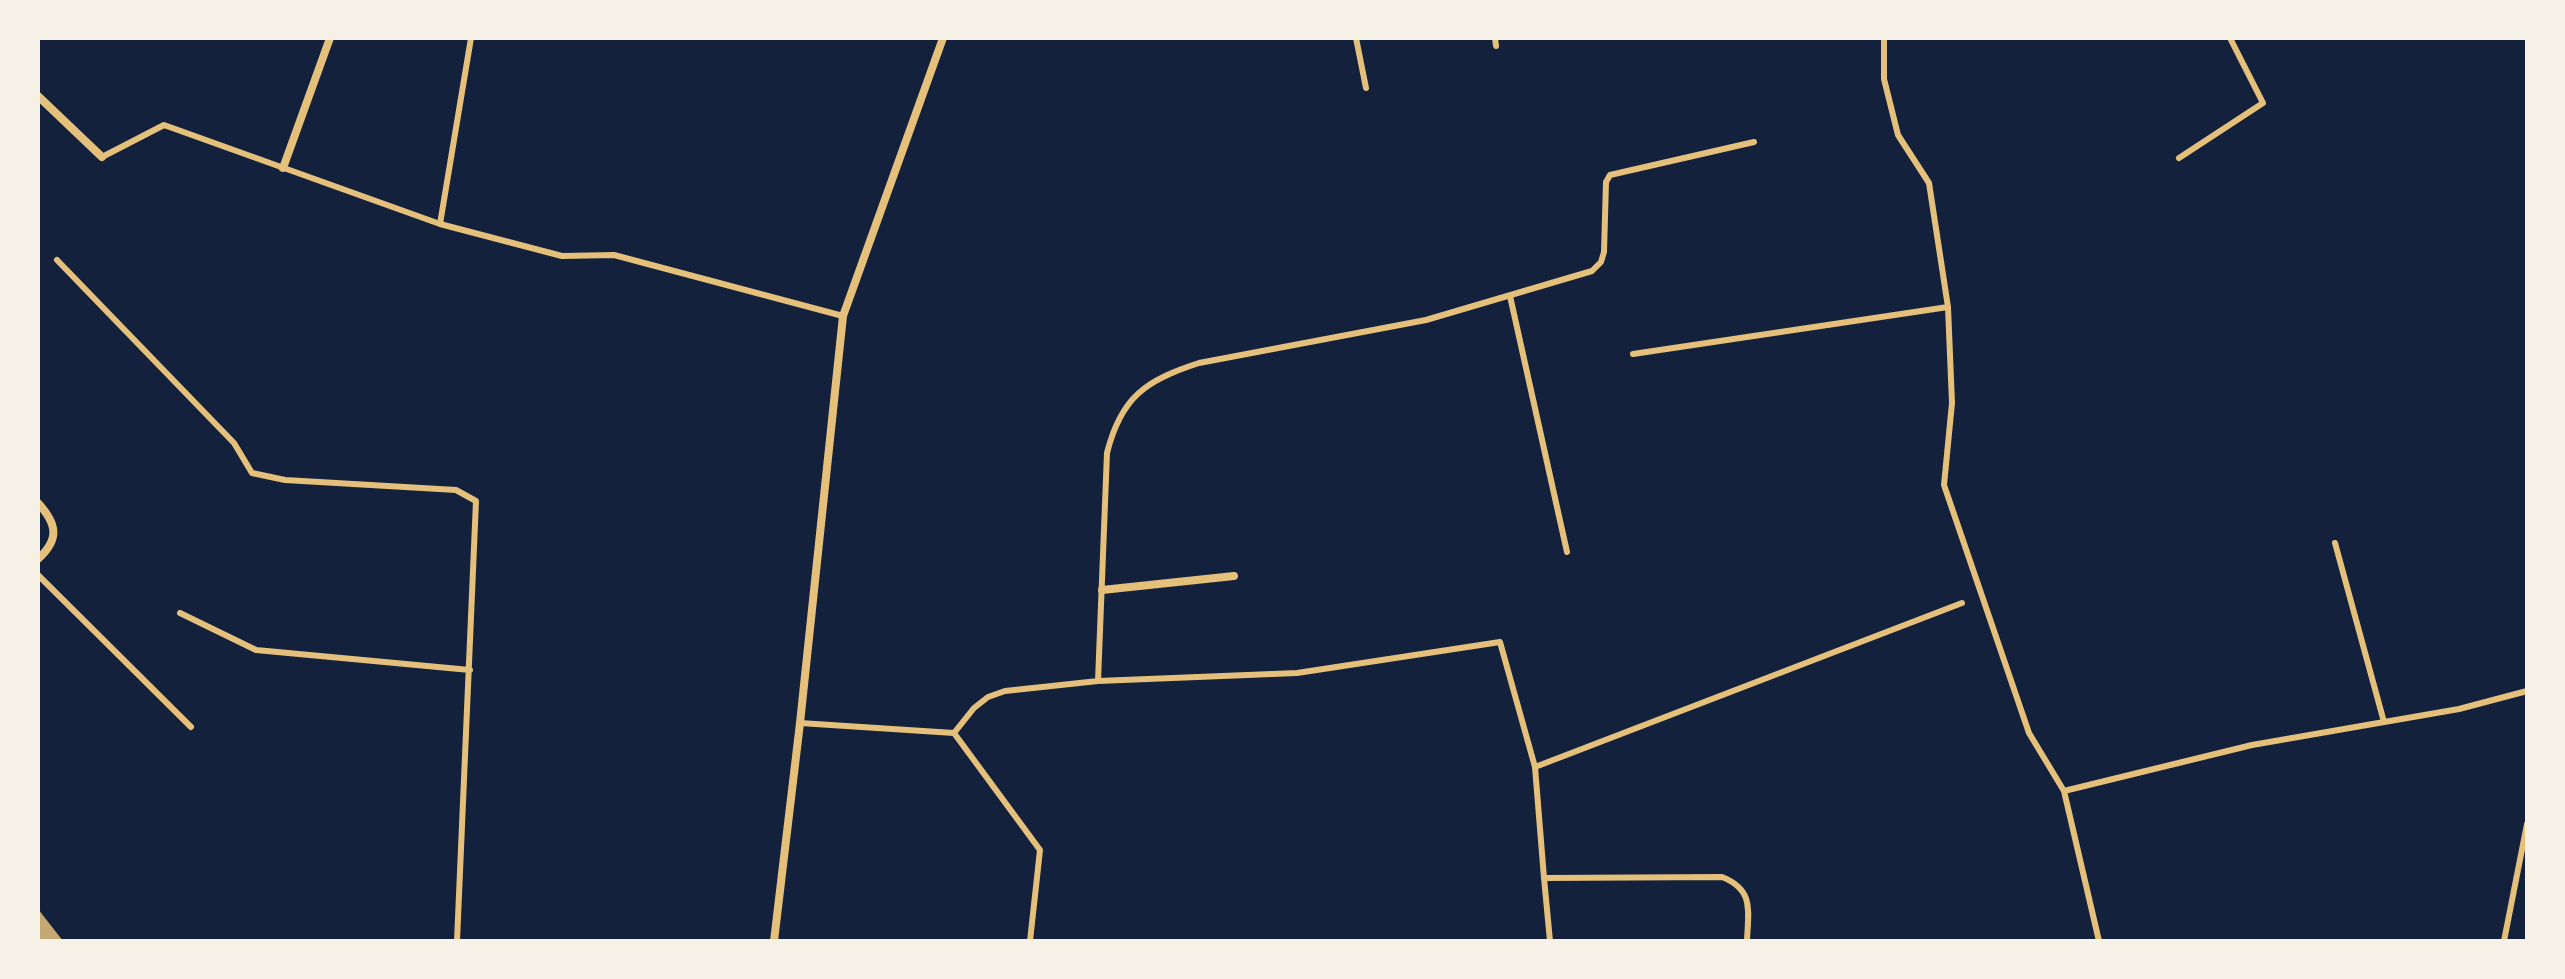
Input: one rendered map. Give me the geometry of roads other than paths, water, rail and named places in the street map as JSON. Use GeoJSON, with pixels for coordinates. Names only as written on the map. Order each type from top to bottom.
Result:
{"type":"FeatureCollection","features":[{"type":"Feature","properties":{"kind":"street"},"geometry":{"type":"LineString","coordinates":[[283,168],[330,38]]}},
{"type":"Feature","properties":{"kind":"street"},"geometry":{"type":"LineString","coordinates":[[774,941],[843,316],[943,38]]}},
{"type":"Feature","properties":{"kind":"street"},"geometry":{"type":"LineString","coordinates":[[38,96],[102,157]]}},
{"type":"Feature","properties":{"kind":"street"},"geometry":{"type":"LineString","coordinates":[[38,503],[54,526],[48,550],[38,559]]}},
{"type":"Feature","properties":{"kind":"street"},"geometry":{"type":"LineString","coordinates":[[1102,590],[1234,576]]}},
{"type":"Feature","properties":{"kind":"lane"},"geometry":{"type":"LineString","coordinates":[[440,224],[471,38]]}},
{"type":"Feature","properties":{"kind":"lane"},"geometry":{"type":"LineString","coordinates":[[1356,38],[1366,88]]}},
{"type":"Feature","properties":{"kind":"lane"},"geometry":{"type":"LineString","coordinates":[[1884,38],[1884,79],[1898,135],[1929,183],[1948,307],[1952,403],[1944,485],[2029,733],[2064,791],[2099,941]]}},
{"type":"Feature","properties":{"kind":"lane"},"geometry":{"type":"LineString","coordinates":[[2179,158],[2263,103],[2230,38]]}},
{"type":"Feature","properties":{"kind":"lane"},"geometry":{"type":"LineString","coordinates":[[102,157],[164,125],[440,224],[562,256],[614,255],[843,316]]}},
{"type":"Feature","properties":{"kind":"lane"},"geometry":{"type":"LineString","coordinates":[[1098,681],[1107,453],[1121,411],[1148,384],[1199,363],[1426,320],[1592,271],[1601,262],[1604,252],[1606,182],[1610,175],[1754,142]]}},
{"type":"Feature","properties":{"kind":"lane"},"geometry":{"type":"LineString","coordinates":[[57,260],[234,443],[252,473],[285,480],[456,490],[476,501],[457,941]]}},
{"type":"Feature","properties":{"kind":"lane"},"geometry":{"type":"LineString","coordinates":[[1510,296],[1567,552]]}},
{"type":"Feature","properties":{"kind":"lane"},"geometry":{"type":"LineString","coordinates":[[1633,354],[1948,307]]}},
{"type":"Feature","properties":{"kind":"lane"},"geometry":{"type":"LineString","coordinates":[[2335,543],[2384,722]]}},
{"type":"Feature","properties":{"kind":"lane"},"geometry":{"type":"LineString","coordinates":[[38,575],[191,727]]}},
{"type":"Feature","properties":{"kind":"lane"},"geometry":{"type":"LineString","coordinates":[[1535,767],[1962,603]]}},
{"type":"Feature","properties":{"kind":"lane"},"geometry":{"type":"LineString","coordinates":[[180,613],[256,650],[470,670]]}},
{"type":"Feature","properties":{"kind":"lane"},"geometry":{"type":"LineString","coordinates":[[954,733],[974,708],[988,697],[1005,691],[1098,681],[1297,673],[1500,642],[1535,767],[1550,941]]}},
{"type":"Feature","properties":{"kind":"lane"},"geometry":{"type":"LineString","coordinates":[[2064,791],[2252,745],[2459,709],[2527,691]]}},
{"type":"Feature","properties":{"kind":"lane"},"geometry":{"type":"LineString","coordinates":[[800,723],[954,733],[1040,850],[1030,941]]}},
{"type":"Feature","properties":{"kind":"lane"},"geometry":{"type":"LineString","coordinates":[[2504,941],[2527,824]]}},
{"type":"Feature","properties":{"kind":"lane"},"geometry":{"type":"LineString","coordinates":[[1544,878],[1722,877],[1735,882],[1746,897],[1747,941]]}}]}
